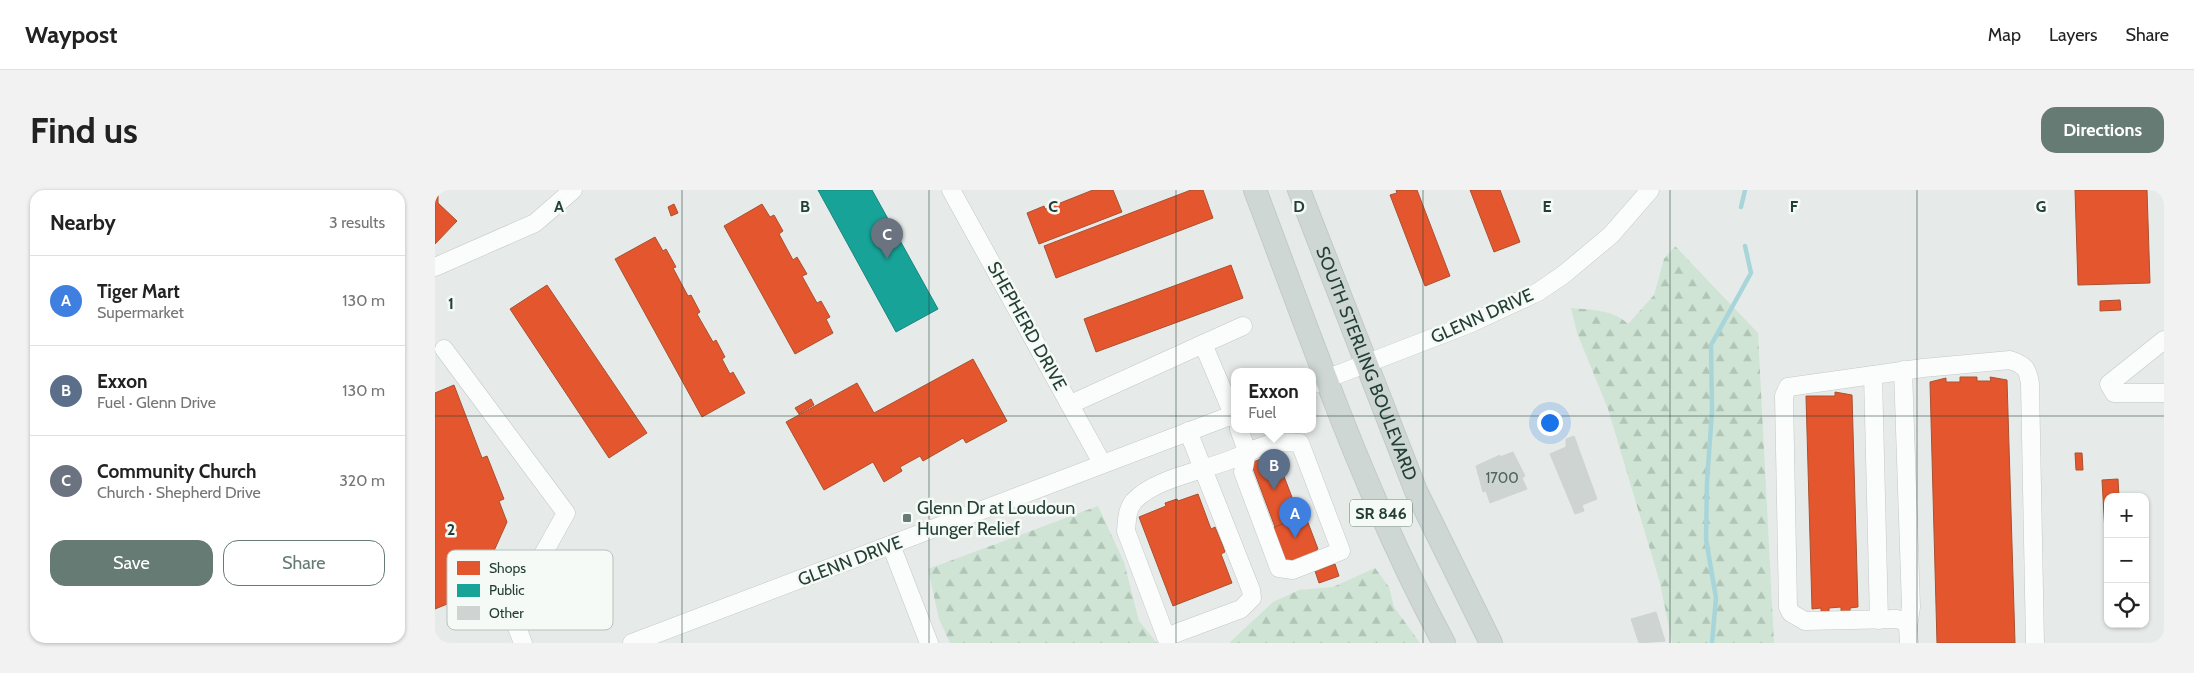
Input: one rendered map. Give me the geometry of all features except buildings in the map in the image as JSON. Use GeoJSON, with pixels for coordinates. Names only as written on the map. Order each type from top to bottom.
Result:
{"type":"FeatureCollection","features":[{"type":"Feature","properties":{"kind":"main road","name":"SR 846"},"geometry":{"type":"LineString","coordinates":[[1255,190],[1314,368]]}},
{"type":"Feature","properties":{"kind":"main road","name":"SOUTH STERLING BOULEVARD"},"geometry":{"type":"LineString","coordinates":[[1299,190],[1365,364],[1416,491],[1491,643]]}},
{"type":"Feature","properties":{"kind":"main road","name":"SR 846"},"geometry":{"type":"LineString","coordinates":[[1319,382],[1400,557],[1445,643]]}},
{"type":"Feature","properties":{"kind":"street"},"geometry":{"type":"LineString","coordinates":[[435,267],[535,223],[573,190]]}},
{"type":"Feature","properties":{"kind":"street","name":"SHEPHERD DRIVE"},"geometry":{"type":"LineString","coordinates":[[951,190],[1071,404],[1102,464]]}},
{"type":"Feature","properties":{"kind":"street","name":"GLENN DRIVE"},"geometry":{"type":"LineString","coordinates":[[1319,382],[1469,324],[1538,292],[1611,235],[1649,190]]}},
{"type":"Feature","properties":{"kind":"street"},"geometry":{"type":"LineString","coordinates":[[1071,404],[1243,326]]}},
{"type":"Feature","properties":{"kind":"street"},"geometry":{"type":"LineString","coordinates":[[2164,340],[2109,384],[2114,393],[2123,395],[2164,393]]}},
{"type":"Feature","properties":{"kind":"street"},"geometry":{"type":"LineString","coordinates":[[1203,344],[1231,408]]}},
{"type":"Feature","properties":{"kind":"street"},"geometry":{"type":"LineString","coordinates":[[438,347],[566,513],[545,550]]}},
{"type":"Feature","properties":{"kind":"street"},"geometry":{"type":"LineString","coordinates":[[1909,634],[1897,619],[1805,621],[1791,613],[1789,607],[1785,390],[1794,385],[1873,374],[2010,360],[2022,364],[2028,371],[2035,643]]}},
{"type":"Feature","properties":{"kind":"street"},"geometry":{"type":"LineString","coordinates":[[1903,370],[1911,607],[1909,634]]}},
{"type":"Feature","properties":{"kind":"street"},"geometry":{"type":"LineString","coordinates":[[1873,374],[1879,620]]}},
{"type":"Feature","properties":{"kind":"street","name":"GLENN DRIVE"},"geometry":{"type":"LineString","coordinates":[[632,643],[1188,431],[1231,420]]}},
{"type":"Feature","properties":{"kind":"street"},"geometry":{"type":"LineString","coordinates":[[1188,431],[1203,468],[1251,590],[1252,598],[1241,609],[1166,637],[1126,531],[1128,514],[1134,502],[1154,488],[1203,468],[1237,458],[1247,452],[1275,442],[1300,443],[1341,550],[1293,570],[1279,568],[1243,472],[1247,452],[1241,433]]}},
{"type":"Feature","properties":{"kind":"street"},"geometry":{"type":"LineString","coordinates":[[891,545],[929,643]]}},
{"type":"Feature","properties":{"kind":"street"},"geometry":{"type":"LineString","coordinates":[[518,630],[523,643]]}},
{"type":"Feature","properties":{"kind":"green space"},"geometry":{"type":"Polygon","coordinates":[[[1675,246],[1758,333],[1774,643],[1672,643],[1660,583],[1608,409],[1577,333],[1571,308],[1608,313],[1615,315],[1628,324],[1654,295],[1664,259],[1675,246]]]}},
{"type":"Feature","properties":{"kind":"green space"},"geometry":{"type":"Polygon","coordinates":[[[1098,506],[1124,562],[1139,621],[1157,643],[950,643],[939,619],[928,569],[1098,506]]]}},
{"type":"Feature","properties":{"kind":"green space"},"geometry":{"type":"Polygon","coordinates":[[[1375,568],[1389,587],[1394,607],[1420,643],[1229,643],[1273,602],[1299,590],[1333,587],[1375,568]]]}},
{"type":"Feature","properties":{"kind":"waterway"},"geometry":{"type":"LineString","coordinates":[[1741,207],[1745,190]]}},
{"type":"Feature","properties":{"kind":"waterway"},"geometry":{"type":"LineString","coordinates":[[1712,643],[1716,598],[1706,539],[1707,482],[1712,411],[1711,345],[1751,273],[1745,246]]}},
{"type":"Feature","properties":{"kind":"place","name":"Community Church"},"geometry":{"type":"Point","coordinates":[887,259]}},
{"type":"Feature","properties":{"kind":"place","name":"Exxon"},"geometry":{"type":"Point","coordinates":[1274,490]}},
{"type":"Feature","properties":{"kind":"place","name":"Glenn Dr at Loudoun Hunger Relief"},"geometry":{"type":"Point","coordinates":[907,518]}},
{"type":"Feature","properties":{"kind":"place","name":"Tiger Mart"},"geometry":{"type":"Point","coordinates":[1295,538]}}]}
